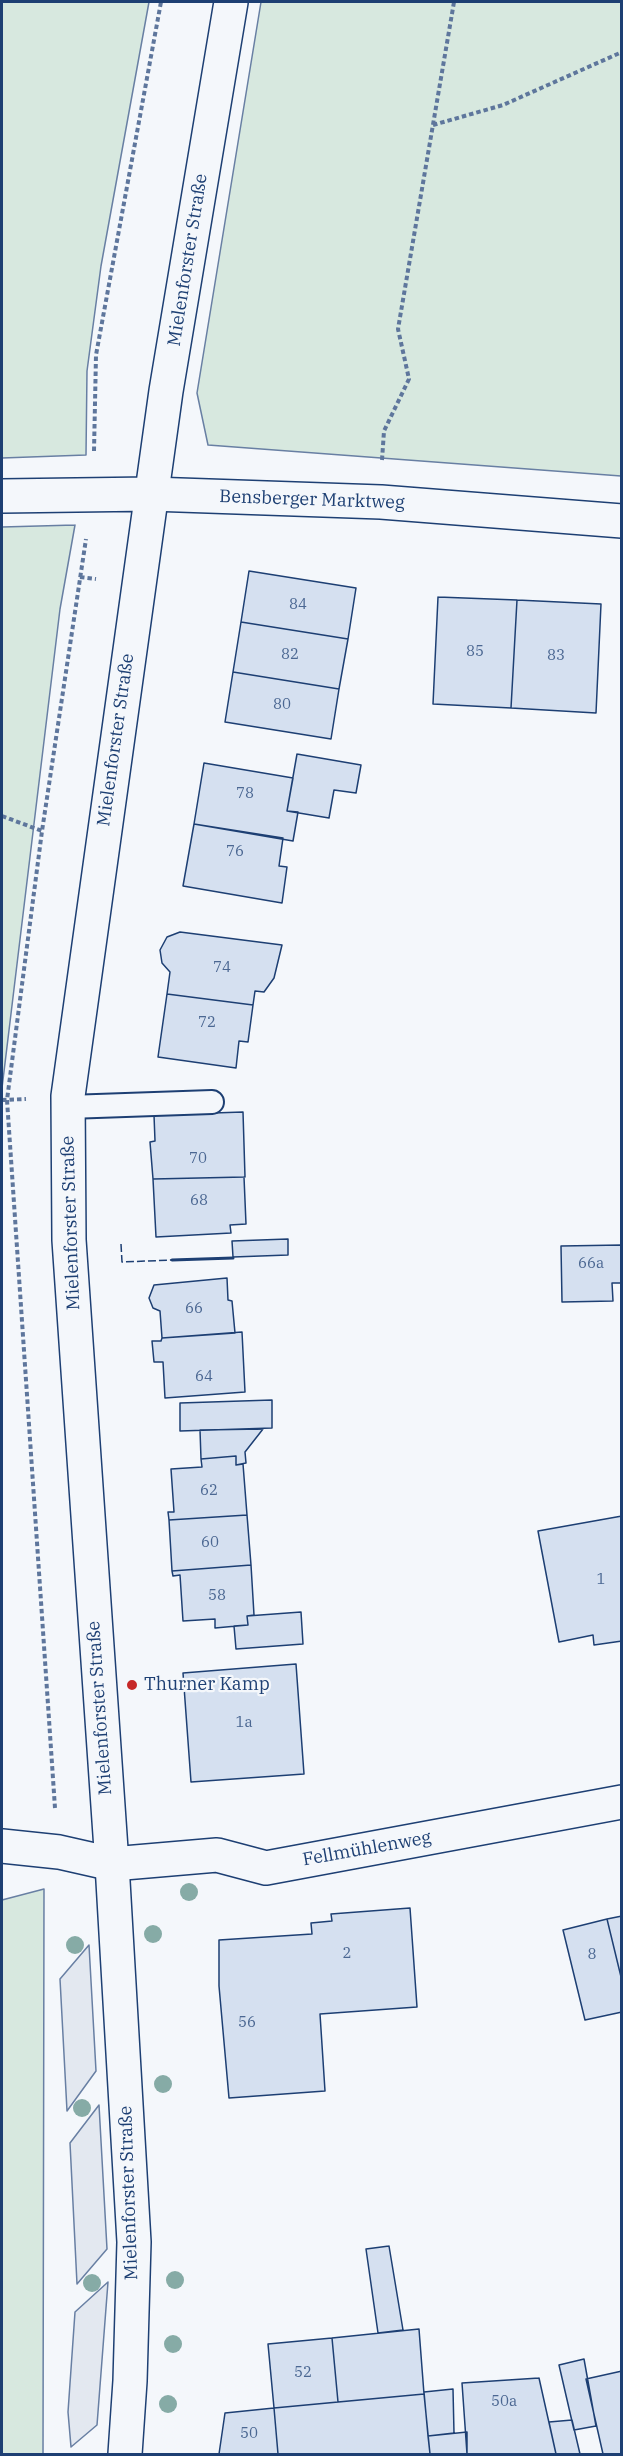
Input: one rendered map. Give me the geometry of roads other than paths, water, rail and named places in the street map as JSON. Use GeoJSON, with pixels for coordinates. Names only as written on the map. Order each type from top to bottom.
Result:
{"type":"FeatureCollection","features":[{"type":"Feature","properties":{"kind":"street","name":"Mielenforster Straße"},"geometry":{"type":"LineString","coordinates":[[125,2454],[130,2381],[134,2242],[112,1864],[69,1240],[68,1107],[76,1024],[151,494],[231,2]]}},
{"type":"Feature","properties":{"kind":"street","name":"Bensberger Marktweg"},"geometry":{"type":"LineString","coordinates":[[2,496],[151,494],[381,502],[621,521]]}},
{"type":"Feature","properties":{"kind":"street","name":"Fellmühlenweg"},"geometry":{"type":"LineString","coordinates":[[112,1864],[217,1855],[267,1868],[621,1802]]}},
{"type":"Feature","properties":{"kind":"street"},"geometry":{"type":"LineString","coordinates":[[2,1846],[59,1852],[112,1864]]}},
{"type":"Feature","properties":{"kind":"lane"},"geometry":{"type":"LineString","coordinates":[[68,1107],[212,1102]]}},
{"type":"Feature","properties":{"kind":"place","name":"Thurner Kamp"},"geometry":{"type":"Point","coordinates":[132,1685]}}]}
